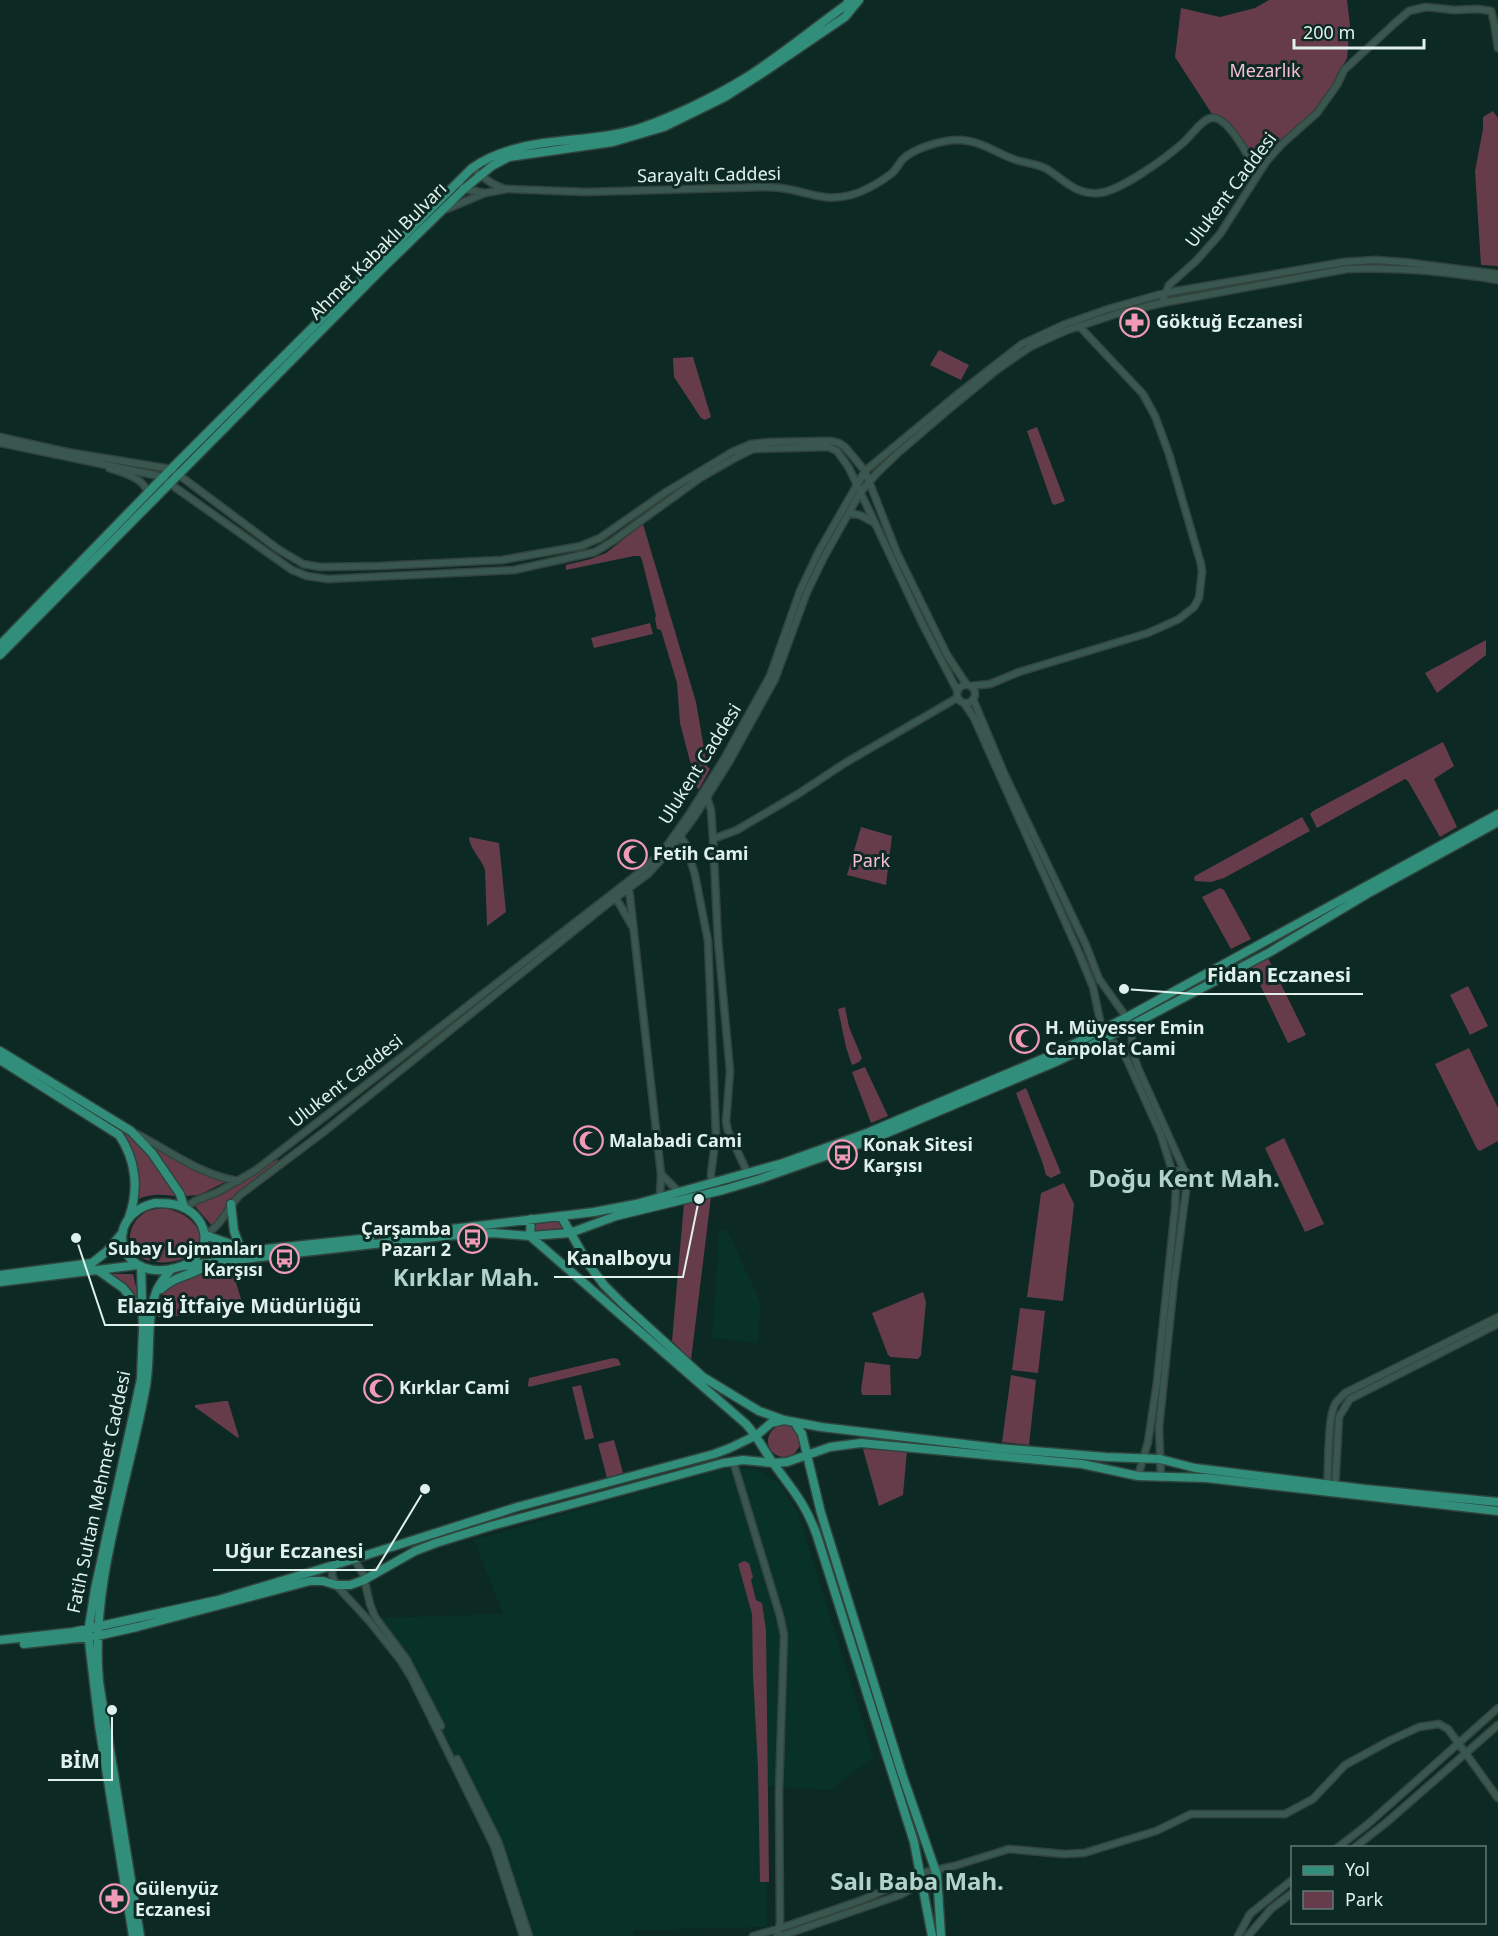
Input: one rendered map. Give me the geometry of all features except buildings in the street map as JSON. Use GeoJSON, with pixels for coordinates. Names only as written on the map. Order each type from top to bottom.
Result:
{"type":"FeatureCollection","features":[{"type":"Feature","properties":{"kind":"main road","name":"Ahmet Kabaklı Bulvarı"},"geometry":{"type":"LineString","coordinates":[[175,472],[472,168],[491,157],[508,151],[540,144],[618,134],[636,129],[701,102],[742,80],[846,5],[849,0]]}},
{"type":"Feature","properties":{"kind":"main road","name":"Ahmet Kabaklı Bulvarı"},"geometry":{"type":"LineString","coordinates":[[0,655],[175,472],[464,189],[492,166],[509,157],[613,142],[664,127],[725,97],[759,76],[845,17],[860,0]]}},
{"type":"Feature","properties":{"kind":"main road","name":"Ahmet Kabaklı Bulvarı"},"geometry":{"type":"LineString","coordinates":[[0,645],[148,494],[166,481]]}},
{"type":"Feature","properties":{"kind":"main road"},"geometry":{"type":"LineString","coordinates":[[1129,1021],[1498,814]]}},
{"type":"Feature","properties":{"kind":"main road"},"geometry":{"type":"LineString","coordinates":[[0,1282],[139,1266],[158,1270],[171,1269],[444,1236],[493,1233],[530,1236],[570,1233],[616,1216],[723,1190],[799,1167],[868,1141],[1040,1069],[1129,1021],[1270,951],[1367,894],[1498,822]]}},
{"type":"Feature","properties":{"kind":"main road"},"geometry":{"type":"LineString","coordinates":[[205,1234],[240,1248],[256,1250],[597,1212],[712,1184],[783,1163],[867,1133],[1104,1034]]}},
{"type":"Feature","properties":{"kind":"main road"},"geometry":{"type":"LineString","coordinates":[[0,1051],[131,1131],[152,1153],[180,1194],[185,1208]]}},
{"type":"Feature","properties":{"kind":"main road"},"geometry":{"type":"LineString","coordinates":[[0,1060],[118,1135],[130,1155],[135,1177],[134,1199],[122,1239],[124,1252],[139,1266]]}},
{"type":"Feature","properties":{"kind":"main road"},"geometry":{"type":"LineString","coordinates":[[0,1275],[92,1263],[106,1252],[135,1214],[145,1206],[164,1203],[185,1208],[197,1218],[205,1234],[203,1249],[198,1257],[183,1266]]}},
{"type":"Feature","properties":{"kind":"main road"},"geometry":{"type":"LineString","coordinates":[[231,1204],[234,1231],[240,1248]]}},
{"type":"Feature","properties":{"kind":"main road"},"geometry":{"type":"LineString","coordinates":[[561,1216],[589,1265],[622,1303],[703,1377],[759,1411],[784,1420],[998,1448],[1161,1459],[1195,1468],[1331,1489],[1498,1511]]}},
{"type":"Feature","properties":{"kind":"main road"},"geometry":{"type":"LineString","coordinates":[[530,1236],[531,1219]]}},
{"type":"Feature","properties":{"kind":"main road"},"geometry":{"type":"LineString","coordinates":[[530,1236],[746,1424],[757,1435],[773,1462],[801,1499],[812,1522],[910,1829],[932,1936]]}},
{"type":"Feature","properties":{"kind":"main road"},"geometry":{"type":"LineString","coordinates":[[156,1293],[176,1278],[199,1270],[208,1264]]}},
{"type":"Feature","properties":{"kind":"main road","name":"Fatih Sultan Mehmet Caddesi"},"geometry":{"type":"LineString","coordinates":[[133,1936],[99,1725],[93,1632],[95,1589],[140,1389],[143,1312],[139,1266]]}},
{"type":"Feature","properties":{"kind":"main road"},"geometry":{"type":"LineString","coordinates":[[140,1936],[93,1632],[147,1384],[152,1310],[156,1293],[171,1269]]}},
{"type":"Feature","properties":{"kind":"main road"},"geometry":{"type":"LineString","coordinates":[[99,1271],[123,1288],[143,1312]]}},
{"type":"Feature","properties":{"kind":"main road"},"geometry":{"type":"LineString","coordinates":[[0,1640],[93,1632],[218,1600],[354,1560],[517,1507],[714,1454],[757,1435],[771,1423],[784,1420]]}},
{"type":"Feature","properties":{"kind":"main road"},"geometry":{"type":"LineString","coordinates":[[795,1423],[802,1434],[821,1513],[874,1686],[936,1872],[941,1936]]}},
{"type":"Feature","properties":{"kind":"main road"},"geometry":{"type":"LineString","coordinates":[[0,1646],[186,1615],[298,1583],[316,1580],[336,1586],[350,1585],[364,1580],[415,1551],[490,1526],[733,1461],[787,1461],[838,1445],[861,1443],[1082,1464],[1138,1476],[1161,1478],[1206,1478],[1498,1502]]}},
{"type":"Feature","properties":{"kind":"street"},"geometry":{"type":"LineString","coordinates":[[1498,6],[1491,11],[1498,48]]}},
{"type":"Feature","properties":{"kind":"street","name":"Ulukent Caddesi"},"geometry":{"type":"LineString","coordinates":[[1162,303],[1170,285],[1220,234],[1258,175],[1281,145],[1317,113],[1337,85],[1344,70],[1409,11],[1426,7],[1491,11]]}},
{"type":"Feature","properties":{"kind":"street","name":"Sarayaltı Caddesi"},"geometry":{"type":"LineString","coordinates":[[507,189],[609,191],[766,187],[792,189],[817,198],[837,198],[849,196],[873,186],[892,173],[902,160],[916,149],[963,140],[1045,168],[1073,188],[1101,193],[1133,178],[1185,141],[1208,118],[1214,118],[1227,126],[1251,159],[1258,175]]}},
{"type":"Feature","properties":{"kind":"street"},"geometry":{"type":"LineString","coordinates":[[472,168],[495,186],[507,189]]}},
{"type":"Feature","properties":{"kind":"street"},"geometry":{"type":"LineString","coordinates":[[458,181],[464,189],[485,193]]}},
{"type":"Feature","properties":{"kind":"street"},"geometry":{"type":"LineString","coordinates":[[443,211],[485,193],[507,189]]}},
{"type":"Feature","properties":{"kind":"street"},"geometry":{"type":"LineString","coordinates":[[1165,293],[1344,262],[1375,260],[1404,261],[1498,274]]}},
{"type":"Feature","properties":{"kind":"street"},"geometry":{"type":"LineString","coordinates":[[205,1234],[216,1228],[231,1204],[240,1195],[325,1131],[648,874],[670,850],[729,762],[775,679],[807,592],[860,494],[907,445],[998,369],[1030,347],[1065,330],[1116,314],[1162,303],[1347,269],[1421,271],[1498,280]]}},
{"type":"Feature","properties":{"kind":"street","name":"Ulukent Caddesi"},"geometry":{"type":"LineString","coordinates":[[185,1208],[256,1170],[644,870],[666,847],[724,759],[770,676],[800,591],[819,551],[865,471],[1022,344],[1063,325],[1165,293]]}},
{"type":"Feature","properties":{"kind":"street"},"geometry":{"type":"LineString","coordinates":[[964,703],[969,702],[990,684],[1019,672],[1148,633],[1179,619],[1194,607],[1199,598],[1201,564],[1155,416],[1143,394],[1080,327]]}},
{"type":"Feature","properties":{"kind":"street"},"geometry":{"type":"LineString","coordinates":[[0,437],[175,472],[278,549],[303,564],[320,567],[502,560],[581,546],[600,538],[666,492],[732,452],[752,444],[830,441],[845,447],[865,471],[897,553],[947,656],[974,690],[974,697],[1004,773],[1086,945],[1099,979],[1129,1021],[1132,1051],[1138,1068],[1184,1170],[1189,1176],[1174,1282],[1159,1428],[1161,1478]]}},
{"type":"Feature","properties":{"kind":"street"},"geometry":{"type":"LineString","coordinates":[[0,442],[153,473],[292,570],[307,576],[328,579],[514,570],[595,552],[700,478],[753,449],[828,447],[837,451],[844,459],[923,625],[957,690],[957,698]]}},
{"type":"Feature","properties":{"kind":"street"},"geometry":{"type":"LineString","coordinates":[[98,463],[139,482],[146,487],[148,494]]}},
{"type":"Feature","properties":{"kind":"street"},"geometry":{"type":"LineString","coordinates":[[849,513],[860,515],[874,522]]}},
{"type":"Feature","properties":{"kind":"street"},"geometry":{"type":"LineString","coordinates":[[957,690],[962,686],[990,684]]}},
{"type":"Feature","properties":{"kind":"street"},"geometry":{"type":"LineString","coordinates":[[713,839],[737,830],[798,794],[844,763],[957,698]]}},
{"type":"Feature","properties":{"kind":"street"},"geometry":{"type":"LineString","coordinates":[[957,698],[964,703],[974,718],[1093,987],[1104,1034],[1120,1047],[1128,1062],[1161,1135],[1173,1174],[1172,1179],[1176,1185],[1157,1382],[1148,1442],[1138,1476]]}},
{"type":"Feature","properties":{"kind":"street"},"geometry":{"type":"LineString","coordinates":[[706,797],[711,810],[718,940],[730,1071],[726,1122],[748,1174]]}},
{"type":"Feature","properties":{"kind":"street"},"geometry":{"type":"LineString","coordinates":[[680,836],[686,845],[695,875],[708,941],[716,1135],[711,1174],[712,1184]]}},
{"type":"Feature","properties":{"kind":"street"},"geometry":{"type":"LineString","coordinates":[[629,888],[661,1174],[660,1197]]}},
{"type":"Feature","properties":{"kind":"street"},"geometry":{"type":"LineString","coordinates":[[616,898],[634,930]]}},
{"type":"Feature","properties":{"kind":"street"},"geometry":{"type":"LineString","coordinates":[[131,1131],[222,1179],[239,1181]]}},
{"type":"Feature","properties":{"kind":"street"},"geometry":{"type":"LineString","coordinates":[[1173,1174],[1179,1169],[1184,1170]]}},
{"type":"Feature","properties":{"kind":"street"},"geometry":{"type":"LineString","coordinates":[[661,1174],[678,1191]]}},
{"type":"Feature","properties":{"kind":"street"},"geometry":{"type":"LineString","coordinates":[[1176,1185],[1183,1186],[1187,1183]]}},
{"type":"Feature","properties":{"kind":"street"},"geometry":{"type":"LineString","coordinates":[[1331,1489],[1331,1425],[1337,1400],[1498,1317]]}},
{"type":"Feature","properties":{"kind":"street"},"geometry":{"type":"LineString","coordinates":[[1331,1489],[1339,1417],[1350,1398],[1498,1324]]}},
{"type":"Feature","properties":{"kind":"street"},"geometry":{"type":"LineString","coordinates":[[733,1461],[784,1635],[780,1792],[782,1932]]}},
{"type":"Feature","properties":{"kind":"street"},"geometry":{"type":"LineString","coordinates":[[354,1560],[361,1569],[375,1617],[412,1670],[485,1812],[503,1853],[529,1936]]}},
{"type":"Feature","properties":{"kind":"street"},"geometry":{"type":"LineString","coordinates":[[333,1566],[332,1575],[336,1586],[370,1622],[411,1677],[494,1846],[523,1936]]}},
{"type":"Feature","properties":{"kind":"street"},"geometry":{"type":"LineString","coordinates":[[1339,1846],[1368,1824],[1498,1708]]}},
{"type":"Feature","properties":{"kind":"street"},"geometry":{"type":"LineString","coordinates":[[782,1932],[920,1875],[1009,1849],[1055,1854],[1084,1853],[1156,1831],[1191,1814],[1285,1814],[1313,1799],[1345,1765],[1419,1727],[1439,1724],[1448,1729],[1498,1798]]}},
{"type":"Feature","properties":{"kind":"street"},"geometry":{"type":"LineString","coordinates":[[1357,1846],[1498,1725]]}},
{"type":"Feature","properties":{"kind":"street"},"geometry":{"type":"LineString","coordinates":[[753,1936],[782,1932],[900,1895],[921,1885],[936,1872]]}},
{"type":"Feature","properties":{"kind":"street"},"geometry":{"type":"LineString","coordinates":[[1238,1936],[1250,1914],[1291,1882]]}},
{"type":"Feature","properties":{"kind":"street"},"geometry":{"type":"LineString","coordinates":[[1248,1936],[1271,1909],[1291,1894]]}},
{"type":"Feature","properties":{"kind":"shaded area"},"geometry":{"type":"Polygon","coordinates":[[[727,1230],[761,1303],[758,1343],[712,1338],[719,1234],[720,1231],[727,1230]]]}},
{"type":"Feature","properties":{"kind":"shaded area"},"geometry":{"type":"Polygon","coordinates":[[[721,1469],[755,1469],[778,1482],[798,1513],[874,1757],[830,1790],[766,1786],[767,1927],[634,1930],[634,1936],[527,1936],[499,1849],[407,1664],[375,1618],[503,1614],[474,1540],[721,1469]]]}},
{"type":"Feature","properties":{"kind":"green space","name":"Mezarlık"},"geometry":{"type":"Polygon","coordinates":[[[1269,0],[1347,0],[1350,25],[1347,58],[1332,86],[1317,108],[1290,135],[1274,147],[1258,165],[1228,122],[1212,114],[1175,57],[1181,8],[1220,17],[1255,8],[1269,0]]]}},
{"type":"Feature","properties":{"kind":"green space"},"geometry":{"type":"Polygon","coordinates":[[[1493,111],[1498,118],[1498,266],[1481,265],[1475,171],[1483,117],[1493,111]]]}},
{"type":"Feature","properties":{"kind":"green space"},"geometry":{"type":"Polygon","coordinates":[[[939,350],[969,365],[961,380],[930,365],[939,350]]]}},
{"type":"Feature","properties":{"kind":"green space"},"geometry":{"type":"Polygon","coordinates":[[[693,357],[711,417],[705,420],[701,418],[674,377],[673,358],[693,357]]]}},
{"type":"Feature","properties":{"kind":"green space"},"geometry":{"type":"Polygon","coordinates":[[[1037,427],[1065,501],[1054,505],[1027,431],[1037,427]]]}},
{"type":"Feature","properties":{"kind":"green space"},"geometry":{"type":"Polygon","coordinates":[[[643,524],[696,702],[707,766],[710,769],[699,789],[680,723],[677,683],[661,630],[657,629],[656,616],[640,556],[566,570],[566,565],[606,553],[643,524]]]}},
{"type":"Feature","properties":{"kind":"green space"},"geometry":{"type":"Polygon","coordinates":[[[650,623],[653,634],[594,648],[591,638],[650,623]]]}},
{"type":"Feature","properties":{"kind":"green space"},"geometry":{"type":"Polygon","coordinates":[[[1486,640],[1486,655],[1437,693],[1425,673],[1486,640]]]}},
{"type":"Feature","properties":{"kind":"green space"},"geometry":{"type":"Polygon","coordinates":[[[1443,742],[1454,766],[1434,779],[1457,827],[1440,837],[1405,779],[1317,828],[1310,814],[1313,811],[1443,742]]]}},
{"type":"Feature","properties":{"kind":"green space"},"geometry":{"type":"Polygon","coordinates":[[[1302,817],[1310,831],[1224,878],[1211,882],[1195,881],[1195,876],[1302,817]]]}},
{"type":"Feature","properties":{"kind":"green space","name":"Park"},"geometry":{"type":"Polygon","coordinates":[[[861,827],[892,836],[886,885],[847,875],[861,827]]]}},
{"type":"Feature","properties":{"kind":"green space"},"geometry":{"type":"Polygon","coordinates":[[[469,837],[499,843],[506,912],[487,926],[485,870],[469,837]]]}},
{"type":"Feature","properties":{"kind":"green space"},"geometry":{"type":"Polygon","coordinates":[[[1220,888],[1224,890],[1251,939],[1231,949],[1202,897],[1220,888]]]}},
{"type":"Feature","properties":{"kind":"green space"},"geometry":{"type":"Polygon","coordinates":[[[1268,958],[1306,1035],[1288,1043],[1251,966],[1268,958]]]}},
{"type":"Feature","properties":{"kind":"green space"},"geometry":{"type":"Polygon","coordinates":[[[1468,986],[1488,1026],[1470,1035],[1450,995],[1468,986]]]}},
{"type":"Feature","properties":{"kind":"green space"},"geometry":{"type":"Polygon","coordinates":[[[845,1007],[849,1027],[862,1058],[852,1065],[838,1009],[845,1007]]]}},
{"type":"Feature","properties":{"kind":"green space"},"geometry":{"type":"Polygon","coordinates":[[[1469,1048],[1498,1108],[1498,1141],[1480,1151],[1435,1064],[1469,1048]]]}},
{"type":"Feature","properties":{"kind":"green space"},"geometry":{"type":"Polygon","coordinates":[[[865,1067],[888,1116],[871,1123],[852,1072],[865,1067]]]}},
{"type":"Feature","properties":{"kind":"green space"},"geometry":{"type":"Polygon","coordinates":[[[37,1077],[138,1140],[179,1197],[158,1195],[137,1200],[131,1148],[36,1079],[37,1077]]]}},
{"type":"Feature","properties":{"kind":"green space"},"geometry":{"type":"Polygon","coordinates":[[[1026,1088],[1061,1173],[1051,1178],[1046,1175],[1016,1093],[1026,1088]]]}},
{"type":"Feature","properties":{"kind":"green space"},"geometry":{"type":"Polygon","coordinates":[[[1284,1138],[1324,1224],[1305,1232],[1265,1148],[1284,1138]]]}},
{"type":"Feature","properties":{"kind":"green space"},"geometry":{"type":"Polygon","coordinates":[[[149,1143],[227,1181],[199,1195],[186,1196],[149,1143]]]}},
{"type":"Feature","properties":{"kind":"green space"},"geometry":{"type":"Polygon","coordinates":[[[278,1159],[277,1163],[232,1198],[213,1227],[194,1205],[224,1192],[278,1159]]]}},
{"type":"Feature","properties":{"kind":"green space"},"geometry":{"type":"Polygon","coordinates":[[[1064,1183],[1074,1204],[1063,1301],[1027,1297],[1041,1193],[1064,1183]]]}},
{"type":"Feature","properties":{"kind":"green space"},"geometry":{"type":"Polygon","coordinates":[[[711,1197],[691,1360],[672,1341],[684,1203],[711,1197]]]}},
{"type":"Feature","properties":{"kind":"green space"},"geometry":{"type":"Polygon","coordinates":[[[165,1208],[180,1213],[192,1221],[198,1230],[200,1241],[196,1250],[177,1261],[152,1261],[141,1257],[133,1250],[130,1241],[131,1231],[135,1221],[145,1212],[165,1208]]]}},
{"type":"Feature","properties":{"kind":"green space"},"geometry":{"type":"Polygon","coordinates":[[[551,1220],[560,1223],[564,1228],[534,1232],[534,1228],[541,1221],[551,1220]]]}},
{"type":"Feature","properties":{"kind":"green space"},"geometry":{"type":"Polygon","coordinates":[[[395,1237],[201,1261],[216,1240],[253,1251],[395,1237]]]}},
{"type":"Feature","properties":{"kind":"green space"},"geometry":{"type":"Polygon","coordinates":[[[232,1269],[244,1309],[242,1313],[158,1317],[161,1298],[173,1284],[202,1273],[232,1269]]]}},
{"type":"Feature","properties":{"kind":"green space"},"geometry":{"type":"Polygon","coordinates":[[[110,1274],[133,1274],[139,1300],[125,1284],[110,1274]]]}},
{"type":"Feature","properties":{"kind":"green space"},"geometry":{"type":"Polygon","coordinates":[[[923,1292],[926,1302],[921,1355],[918,1359],[891,1357],[888,1355],[872,1313],[923,1292]]]}},
{"type":"Feature","properties":{"kind":"green space"},"geometry":{"type":"Polygon","coordinates":[[[1020,1308],[1045,1311],[1038,1373],[1012,1370],[1020,1308]]]}},
{"type":"Feature","properties":{"kind":"green space"},"geometry":{"type":"Polygon","coordinates":[[[613,1358],[618,1359],[621,1365],[529,1387],[528,1385],[529,1378],[613,1358]]]}},
{"type":"Feature","properties":{"kind":"green space"},"geometry":{"type":"Polygon","coordinates":[[[865,1362],[890,1365],[891,1395],[862,1395],[865,1362]]]}},
{"type":"Feature","properties":{"kind":"green space"},"geometry":{"type":"Polygon","coordinates":[[[1011,1375],[1036,1380],[1029,1445],[1002,1442],[1011,1375]]]}},
{"type":"Feature","properties":{"kind":"green space"},"geometry":{"type":"Polygon","coordinates":[[[581,1385],[594,1438],[585,1440],[572,1387],[581,1385]]]}},
{"type":"Feature","properties":{"kind":"green space"},"geometry":{"type":"Polygon","coordinates":[[[228,1401],[238,1438],[195,1407],[195,1405],[228,1401]]]}},
{"type":"Feature","properties":{"kind":"green space"},"geometry":{"type":"Polygon","coordinates":[[[784,1425],[795,1430],[800,1441],[795,1452],[784,1457],[773,1452],[768,1441],[773,1430],[784,1425]]]}},
{"type":"Feature","properties":{"kind":"green space"},"geometry":{"type":"Polygon","coordinates":[[[614,1440],[623,1473],[607,1478],[598,1444],[614,1440]]]}},
{"type":"Feature","properties":{"kind":"green space"},"geometry":{"type":"Polygon","coordinates":[[[863,1449],[907,1450],[903,1495],[879,1506],[863,1449]]]}},
{"type":"Feature","properties":{"kind":"green space"},"geometry":{"type":"Polygon","coordinates":[[[744,1561],[749,1563],[756,1600],[762,1603],[766,1630],[769,1882],[760,1882],[752,1614],[738,1564],[744,1561]]]}},
{"type":"Feature","properties":{"kind":"place","name":"Göktuğ Eczanesi"},"geometry":{"type":"Point","coordinates":[1135,322]}},
{"type":"Feature","properties":{"kind":"place","name":"Fetih Cami"},"geometry":{"type":"Point","coordinates":[632,854]}},
{"type":"Feature","properties":{"kind":"place","name":"Fidan Eczanesi"},"geometry":{"type":"Point","coordinates":[1124,989]}},
{"type":"Feature","properties":{"kind":"place","name":"H. Müyesser Emin Canpolat Cami"},"geometry":{"type":"Point","coordinates":[1024,1038]}},
{"type":"Feature","properties":{"kind":"place","name":"Malabadi Cami"},"geometry":{"type":"Point","coordinates":[588,1141]}},
{"type":"Feature","properties":{"kind":"place","name":"Konak Sitesi Karşısı"},"geometry":{"type":"Point","coordinates":[842,1155]}},
{"type":"Feature","properties":{"kind":"place","name":"Kanalboyu"},"geometry":{"type":"Point","coordinates":[699,1199]}},
{"type":"Feature","properties":{"kind":"place","name":"Elazığ İtfaiye Müdürlüğü"},"geometry":{"type":"Point","coordinates":[76,1238]}},
{"type":"Feature","properties":{"kind":"place","name":"Çarşamba Pazarı 2"},"geometry":{"type":"Point","coordinates":[472,1239]}},
{"type":"Feature","properties":{"kind":"place","name":"Subay Lojmanları Karşısı"},"geometry":{"type":"Point","coordinates":[284,1259]}},
{"type":"Feature","properties":{"kind":"place","name":"Kırklar Cami"},"geometry":{"type":"Point","coordinates":[378,1388]}},
{"type":"Feature","properties":{"kind":"place","name":"Uğur Eczanesi"},"geometry":{"type":"Point","coordinates":[425,1489]}},
{"type":"Feature","properties":{"kind":"place","name":"BİM"},"geometry":{"type":"Point","coordinates":[112,1710]}},
{"type":"Feature","properties":{"kind":"place","name":"Gülenyüz Eczanesi"},"geometry":{"type":"Point","coordinates":[114,1899]}},
{"type":"Feature","properties":{"kind":"district","name":"Doğu Kent Mah."},"geometry":{"type":"Point","coordinates":[1184,1179]}},
{"type":"Feature","properties":{"kind":"district","name":"Kırklar Mah."},"geometry":{"type":"Point","coordinates":[466,1278]}},
{"type":"Feature","properties":{"kind":"district","name":"Salı Baba Mah."},"geometry":{"type":"Point","coordinates":[917,1882]}}]}
